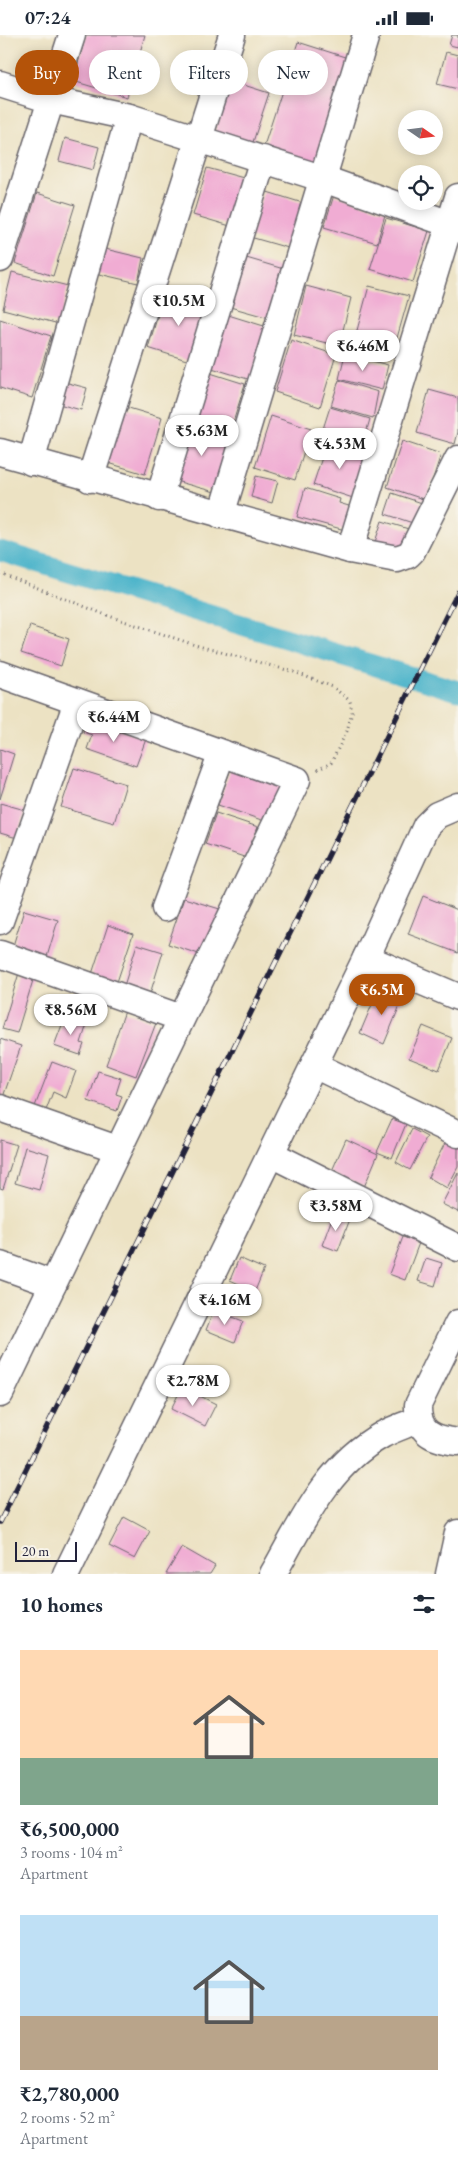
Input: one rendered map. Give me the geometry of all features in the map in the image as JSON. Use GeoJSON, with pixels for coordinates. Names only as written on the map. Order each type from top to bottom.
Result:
{"type":"FeatureCollection","features":[{"type":"Feature","properties":{"kind":"street"},"geometry":{"type":"LineString","coordinates":[[0,259],[72,35]]}},
{"type":"Feature","properties":{"kind":"street"},"geometry":{"type":"LineString","coordinates":[[90,479],[197,138],[232,35]]}},
{"type":"Feature","properties":{"kind":"street"},"geometry":{"type":"LineString","coordinates":[[221,515],[321,178],[366,35]]}},
{"type":"Feature","properties":{"kind":"street"},"geometry":{"type":"LineString","coordinates":[[0,84],[51,100],[129,117],[197,138],[321,178],[454,225]]}},
{"type":"Feature","properties":{"kind":"street"},"geometry":{"type":"LineString","coordinates":[[31,462],[129,117]]}},
{"type":"Feature","properties":{"kind":"street"},"geometry":{"type":"LineString","coordinates":[[159,498],[263,159]]}},
{"type":"Feature","properties":{"kind":"street"},"geometry":{"type":"LineString","coordinates":[[350,550],[454,225],[458,197]]}},
{"type":"Feature","properties":{"kind":"street"},"geometry":{"type":"LineString","coordinates":[[0,452],[90,479],[350,550],[397,559],[408,555],[412,551],[458,459]]}},
{"type":"Feature","properties":{"kind":"street"},"geometry":{"type":"LineString","coordinates":[[0,675],[297,780],[0,1394]]}},
{"type":"Feature","properties":{"kind":"street"},"geometry":{"type":"LineString","coordinates":[[0,921],[77,702]]}},
{"type":"Feature","properties":{"kind":"street"},"geometry":{"type":"LineString","coordinates":[[166,908],[222,753]]}},
{"type":"Feature","properties":{"kind":"street"},"geometry":{"type":"LineString","coordinates":[[66,1574],[271,1155],[366,957],[426,826],[437,815],[458,806]]}},
{"type":"Feature","properties":{"kind":"street"},"geometry":{"type":"LineString","coordinates":[[0,954],[181,1018]]}},
{"type":"Feature","properties":{"kind":"street"},"geometry":{"type":"LineString","coordinates":[[366,957],[458,997]]}},
{"type":"Feature","properties":{"kind":"street"},"geometry":{"type":"LineString","coordinates":[[314,1065],[458,1134]]}},
{"type":"Feature","properties":{"kind":"street"},"geometry":{"type":"LineString","coordinates":[[0,1108],[118,1149]]}},
{"type":"Feature","properties":{"kind":"street"},"geometry":{"type":"LineString","coordinates":[[271,1155],[458,1248]]}},
{"type":"Feature","properties":{"kind":"street"},"geometry":{"type":"LineString","coordinates":[[0,1265],[53,1284]]}},
{"type":"Feature","properties":{"kind":"street"},"geometry":{"type":"LineString","coordinates":[[458,1323],[418,1405],[417,1419],[425,1430],[438,1439],[458,1442]]}},
{"type":"Feature","properties":{"kind":"street"},"geometry":{"type":"LineString","coordinates":[[273,1574],[317,1495],[334,1473],[353,1455],[383,1435],[417,1419]]}},
{"type":"Feature","properties":{"kind":"street"},"geometry":{"type":"LineString","coordinates":[[449,1574],[458,1533]]}},
{"type":"Feature","properties":{"kind":"path"},"geometry":{"type":"LineString","coordinates":[[0,573],[106,615],[195,645],[294,672],[333,687],[350,701],[352,712],[347,731],[331,763],[297,780]]}},
{"type":"Feature","properties":{"kind":"building"},"geometry":{"type":"Polygon","coordinates":[[[86,35],[145,35],[141,50],[89,50],[89,86],[79,83],[79,60],[86,35]]]}},
{"type":"Feature","properties":{"kind":"building"},"geometry":{"type":"Polygon","coordinates":[[[452,35],[458,35],[458,47],[449,45],[452,35]]]}},
{"type":"Feature","properties":{"kind":"building"},"geometry":{"type":"Polygon","coordinates":[[[298,42],[323,50],[295,50],[298,42]]]}},
{"type":"Feature","properties":{"kind":"building"},"geometry":{"type":"Polygon","coordinates":[[[328,52],[351,59],[315,170],[262,152],[281,95],[328,95],[328,52]]]}},
{"type":"Feature","properties":{"kind":"building"},"geometry":{"type":"Polygon","coordinates":[[[446,52],[458,55],[458,89],[437,84],[446,52]]]}},
{"type":"Feature","properties":{"kind":"building"},"geometry":{"type":"Polygon","coordinates":[[[248,86],[258,90],[258,95],[268,95],[251,148],[214,135],[227,95],[248,95],[248,86]]]}},
{"type":"Feature","properties":{"kind":"building"},"geometry":{"type":"Polygon","coordinates":[[[65,138],[99,147],[93,170],[59,161],[65,138]]]}},
{"type":"Feature","properties":{"kind":"building"},"geometry":{"type":"Polygon","coordinates":[[[207,168],[251,180],[237,228],[193,215],[207,168]]]}},
{"type":"Feature","properties":{"kind":"building"},"geometry":{"type":"Polygon","coordinates":[[[264,191],[306,204],[292,249],[250,237],[264,191]]]}},
{"type":"Feature","properties":{"kind":"building"},"geometry":{"type":"Polygon","coordinates":[[[37,193],[75,205],[53,276],[15,263],[37,193]]]}},
{"type":"Feature","properties":{"kind":"building"},"geometry":{"type":"Polygon","coordinates":[[[334,195],[386,211],[377,243],[324,227],[334,195]]]}},
{"type":"Feature","properties":{"kind":"building"},"geometry":{"type":"Polygon","coordinates":[[[386,218],[429,231],[413,282],[370,269],[386,218]]]}},
{"type":"Feature","properties":{"kind":"building"},"geometry":{"type":"Polygon","coordinates":[[[101,248],[143,258],[138,283],[95,273],[101,248]]]}},
{"type":"Feature","properties":{"kind":"building"},"geometry":{"type":"Polygon","coordinates":[[[243,257],[287,270],[273,319],[230,307],[243,257]]]}},
{"type":"Feature","properties":{"kind":"building"},"geometry":{"type":"Polygon","coordinates":[[[12,272],[68,286],[59,324],[3,309],[12,272]]]}},
{"type":"Feature","properties":{"kind":"building"},"geometry":{"type":"Polygon","coordinates":[[[306,286],[351,298],[339,346],[294,335],[306,286]]]}},
{"type":"Feature","properties":{"kind":"building"},"geometry":{"type":"Polygon","coordinates":[[[369,286],[409,296],[395,345],[356,334],[369,286]]]}},
{"type":"Feature","properties":{"kind":"building"},"geometry":{"type":"Polygon","coordinates":[[[165,292],[211,305],[193,362],[148,348],[165,292]]]}},
{"type":"Feature","properties":{"kind":"building"},"geometry":{"type":"Polygon","coordinates":[[[225,314],[267,327],[251,380],[202,365],[225,314]]]}},
{"type":"Feature","properties":{"kind":"building"},"geometry":{"type":"Polygon","coordinates":[[[0,319],[51,336],[32,398],[0,388],[0,319]]]}},
{"type":"Feature","properties":{"kind":"building"},"geometry":{"type":"Polygon","coordinates":[[[291,340],[336,355],[320,407],[275,392],[291,340]]]}},
{"type":"Feature","properties":{"kind":"building"},"geometry":{"type":"Polygon","coordinates":[[[345,354],[388,365],[382,390],[339,379],[345,354]]]}},
{"type":"Feature","properties":{"kind":"building"},"geometry":{"type":"Polygon","coordinates":[[[204,371],[245,384],[230,432],[189,420],[204,371]]]}},
{"type":"Feature","properties":{"kind":"building"},"geometry":{"type":"Polygon","coordinates":[[[57,380],[87,388],[81,410],[51,402],[57,380]]]}},
{"type":"Feature","properties":{"kind":"building"},"geometry":{"type":"Polygon","coordinates":[[[339,380],[378,392],[373,418],[331,406],[339,380]]]}},
{"type":"Feature","properties":{"kind":"building"},"geometry":{"type":"Polygon","coordinates":[[[429,390],[458,398],[458,432],[455,444],[417,433],[429,390]]]}},
{"type":"Feature","properties":{"kind":"building"},"geometry":{"type":"Polygon","coordinates":[[[122,406],[162,418],[145,474],[105,462],[122,406]]]}},
{"type":"Feature","properties":{"kind":"building"},"geometry":{"type":"Polygon","coordinates":[[[330,407],[370,419],[363,444],[322,432],[330,407]]]}},
{"type":"Feature","properties":{"kind":"building"},"geometry":{"type":"Polygon","coordinates":[[[271,416],[311,429],[295,480],[255,467],[271,416]]]}},
{"type":"Feature","properties":{"kind":"building"},"geometry":{"type":"Polygon","coordinates":[[[189,422],[231,434],[215,492],[172,480],[189,422]]]}},
{"type":"Feature","properties":{"kind":"building"},"geometry":{"type":"Polygon","coordinates":[[[402,441],[441,454],[426,500],[387,487],[402,441]]]}},
{"type":"Feature","properties":{"kind":"building"},"geometry":{"type":"Polygon","coordinates":[[[327,442],[367,455],[353,498],[313,485],[327,442]]]}},
{"type":"Feature","properties":{"kind":"building"},"geometry":{"type":"Polygon","coordinates":[[[256,476],[278,481],[272,503],[251,497],[256,476]]]}},
{"type":"Feature","properties":{"kind":"building"},"geometry":{"type":"Polygon","coordinates":[[[305,488],[340,499],[339,503],[352,507],[345,530],[297,517],[305,488]]]}},
{"type":"Feature","properties":{"kind":"building"},"geometry":{"type":"Polygon","coordinates":[[[392,493],[425,504],[419,525],[385,514],[392,493]]]}},
{"type":"Feature","properties":{"kind":"building"},"geometry":{"type":"Polygon","coordinates":[[[382,521],[412,530],[406,551],[375,542],[382,521]]]}},
{"type":"Feature","properties":{"kind":"building"},"geometry":{"type":"Polygon","coordinates":[[[30,626],[69,639],[61,666],[21,653],[30,626]]]}},
{"type":"Feature","properties":{"kind":"building"},"geometry":{"type":"Polygon","coordinates":[[[88,719],[146,739],[136,766],[87,749],[92,735],[83,732],[88,719]]]}},
{"type":"Feature","properties":{"kind":"building"},"geometry":{"type":"Polygon","coordinates":[[[0,749],[14,754],[0,799],[0,749]]]}},
{"type":"Feature","properties":{"kind":"building"},"geometry":{"type":"Polygon","coordinates":[[[232,765],[288,785],[273,824],[218,805],[232,765]]]}},
{"type":"Feature","properties":{"kind":"building"},"geometry":{"type":"Polygon","coordinates":[[[74,768],[126,784],[114,823],[61,807],[74,768]]]}},
{"type":"Feature","properties":{"kind":"building"},"geometry":{"type":"Polygon","coordinates":[[[0,803],[25,810],[17,838],[0,833],[0,803]]]}},
{"type":"Feature","properties":{"kind":"building"},"geometry":{"type":"Polygon","coordinates":[[[216,813],[258,827],[247,858],[205,844],[216,813]]]}},
{"type":"Feature","properties":{"kind":"building"},"geometry":{"type":"Polygon","coordinates":[[[423,896],[458,910],[458,953],[408,934],[423,896]]]}},
{"type":"Feature","properties":{"kind":"building"},"geometry":{"type":"Polygon","coordinates":[[[184,898],[223,910],[208,957],[168,944],[184,898]]]}},
{"type":"Feature","properties":{"kind":"building"},"geometry":{"type":"Polygon","coordinates":[[[24,910],[58,920],[46,960],[12,949],[24,910]]]}},
{"type":"Feature","properties":{"kind":"building"},"geometry":{"type":"Polygon","coordinates":[[[108,925],[133,934],[117,982],[92,974],[108,925]]]}},
{"type":"Feature","properties":{"kind":"building"},"geometry":{"type":"Polygon","coordinates":[[[137,944],[163,952],[150,994],[124,986],[137,944]]]}},
{"type":"Feature","properties":{"kind":"building"},"geometry":{"type":"Polygon","coordinates":[[[19,973],[34,977],[17,1033],[2,1029],[19,973]]]}},
{"type":"Feature","properties":{"kind":"building"},"geometry":{"type":"Polygon","coordinates":[[[379,988],[403,998],[384,1044],[360,1033],[379,988]]]}},
{"type":"Feature","properties":{"kind":"building"},"geometry":{"type":"Polygon","coordinates":[[[125,1011],[156,1023],[136,1076],[106,1065],[125,1011]]]}},
{"type":"Feature","properties":{"kind":"building"},"geometry":{"type":"Polygon","coordinates":[[[65,1017],[87,1024],[81,1043],[84,1044],[80,1055],[54,1046],[65,1017]]]}},
{"type":"Feature","properties":{"kind":"building"},"geometry":{"type":"Polygon","coordinates":[[[423,1026],[452,1038],[439,1070],[409,1058],[423,1026]]]}},
{"type":"Feature","properties":{"kind":"building"},"geometry":{"type":"Polygon","coordinates":[[[0,1039],[21,1046],[3,1097],[0,1096],[0,1039]]]}},
{"type":"Feature","properties":{"kind":"building"},"geometry":{"type":"Polygon","coordinates":[[[52,1062],[76,1071],[66,1098],[53,1092],[45,1113],[34,1109],[52,1062]]]}},
{"type":"Feature","properties":{"kind":"building"},"geometry":{"type":"Polygon","coordinates":[[[98,1071],[121,1078],[116,1094],[122,1096],[117,1111],[88,1101],[98,1071]]]}},
{"type":"Feature","properties":{"kind":"building"},"geometry":{"type":"Polygon","coordinates":[[[392,1119],[406,1124],[392,1158],[377,1152],[392,1119]]]}},
{"type":"Feature","properties":{"kind":"building"},"geometry":{"type":"Polygon","coordinates":[[[412,1129],[427,1137],[410,1170],[396,1162],[412,1129]]]}},
{"type":"Feature","properties":{"kind":"building"},"geometry":{"type":"Polygon","coordinates":[[[346,1139],[378,1154],[364,1187],[331,1173],[346,1139]]]}},
{"type":"Feature","properties":{"kind":"building"},"geometry":{"type":"Polygon","coordinates":[[[0,1140],[17,1145],[3,1189],[0,1188],[0,1140]]]}},
{"type":"Feature","properties":{"kind":"building"},"geometry":{"type":"Polygon","coordinates":[[[446,1141],[458,1148],[458,1167],[447,1188],[428,1177],[446,1141]]]}},
{"type":"Feature","properties":{"kind":"building"},"geometry":{"type":"Polygon","coordinates":[[[25,1147],[49,1154],[39,1190],[15,1183],[25,1147]]]}},
{"type":"Feature","properties":{"kind":"building"},"geometry":{"type":"Polygon","coordinates":[[[458,1173],[458,1212],[442,1204],[458,1173]]]}},
{"type":"Feature","properties":{"kind":"building"},"geometry":{"type":"Polygon","coordinates":[[[334,1213],[350,1219],[338,1251],[322,1245],[334,1213]]]}},
{"type":"Feature","properties":{"kind":"building"},"geometry":{"type":"Polygon","coordinates":[[[403,1237],[419,1243],[405,1280],[389,1274],[403,1237]]]}},
{"type":"Feature","properties":{"kind":"building"},"geometry":{"type":"Polygon","coordinates":[[[239,1258],[264,1269],[255,1291],[230,1280],[239,1258]]]}},
{"type":"Feature","properties":{"kind":"building"},"geometry":{"type":"Polygon","coordinates":[[[426,1258],[442,1263],[435,1286],[418,1281],[426,1258]]]}},
{"type":"Feature","properties":{"kind":"building"},"geometry":{"type":"Polygon","coordinates":[[[214,1310],[243,1321],[235,1342],[206,1330],[214,1310]]]}},
{"type":"Feature","properties":{"kind":"building"},"geometry":{"type":"Polygon","coordinates":[[[182,1387],[216,1404],[205,1426],[171,1409],[182,1387]]]}},
{"type":"Feature","properties":{"kind":"building"},"geometry":{"type":"Polygon","coordinates":[[[124,1517],[150,1531],[135,1559],[109,1546],[124,1517]]]}},
{"type":"Feature","properties":{"kind":"building"},"geometry":{"type":"Polygon","coordinates":[[[182,1547],[215,1566],[210,1574],[166,1574],[182,1547]]]}},
{"type":"Feature","properties":{"kind":"waterway"},"geometry":{"type":"LineString","coordinates":[[0,551],[458,691]]}},
{"type":"Feature","properties":{"kind":"railway"},"geometry":{"type":"LineString","coordinates":[[0,1522],[458,592]]}}]}
